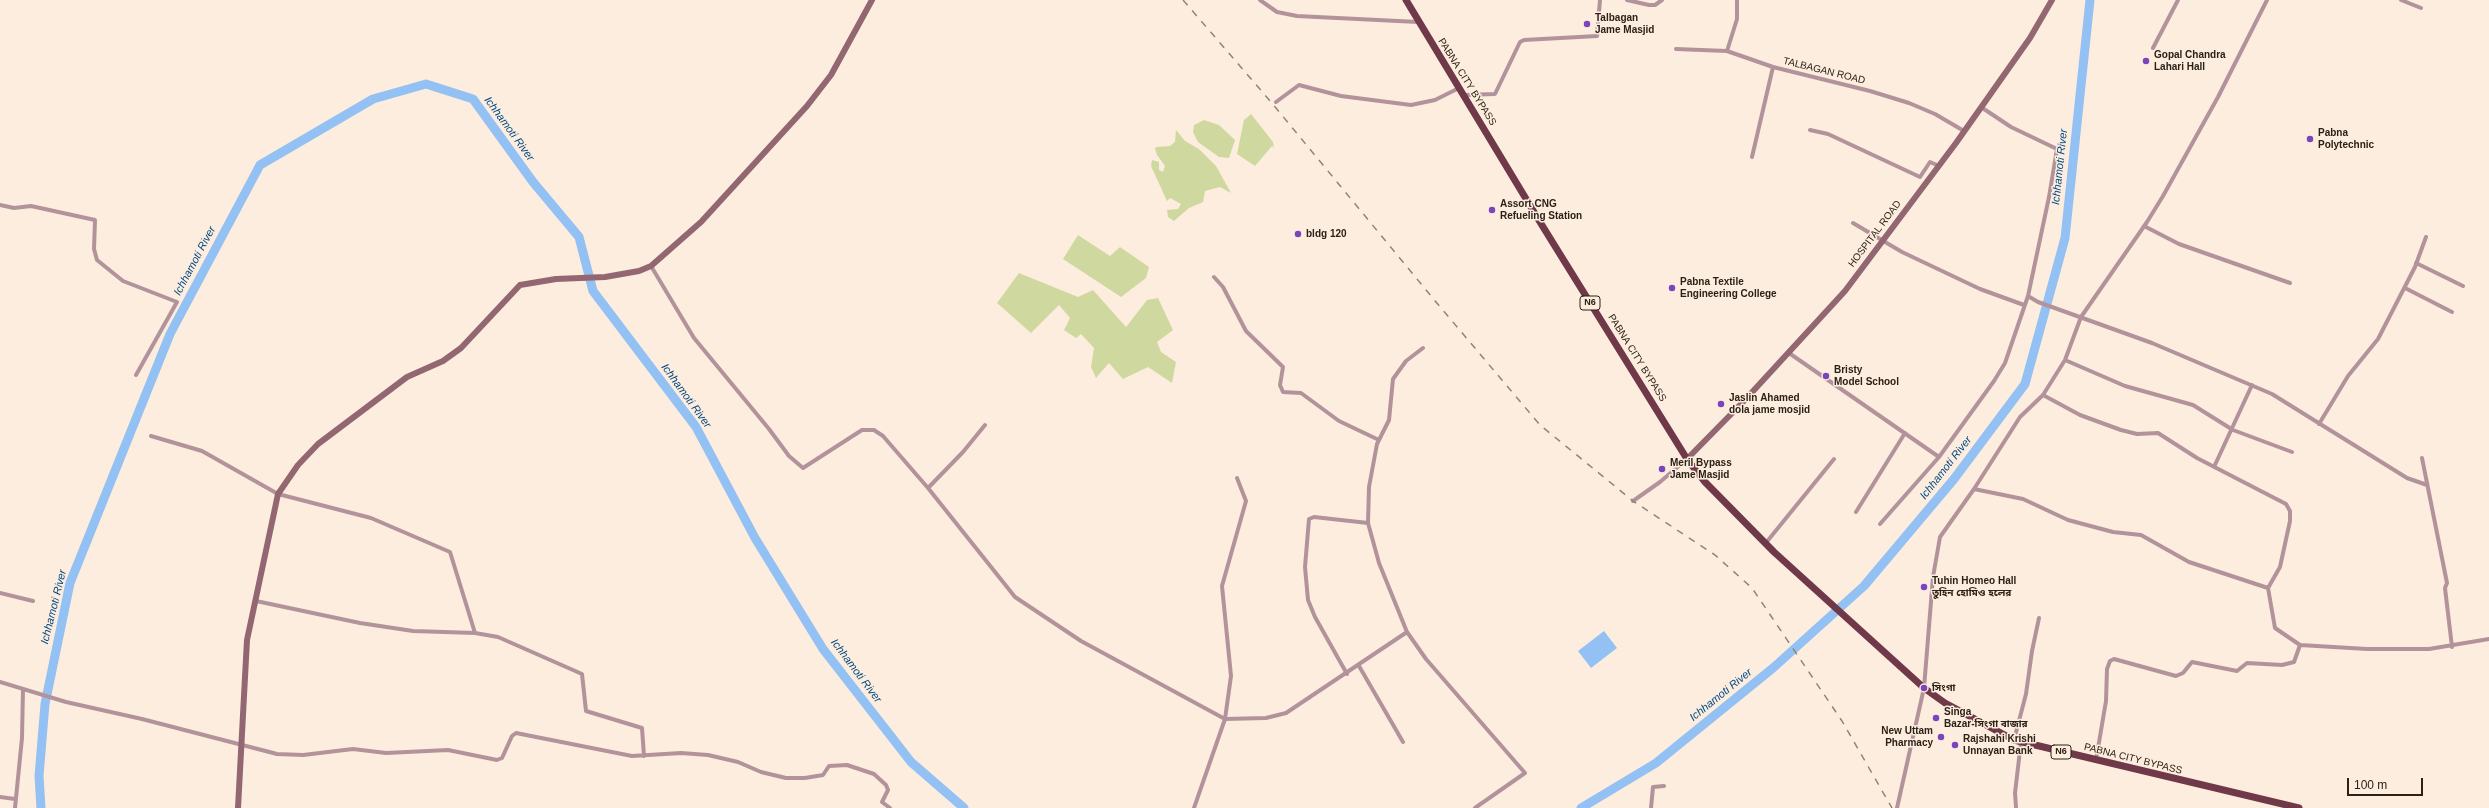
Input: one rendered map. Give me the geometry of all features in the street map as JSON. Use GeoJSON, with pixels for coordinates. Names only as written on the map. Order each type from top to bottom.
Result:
{"type":"FeatureCollection","features":[{"type":"Feature","properties":{"kind":"highway","name":"PABNA CITY BYPASS"},"geometry":{"type":"LineString","coordinates":[[1406,0],[1540,222],[1687,459],[1720,500],[1765,544],[1924,688],[1945,703],[2014,740],[2299,808]]}},
{"type":"Feature","properties":{"kind":"main road"},"geometry":{"type":"LineString","coordinates":[[238,808],[247,640],[278,494],[298,465],[318,444],[407,377],[443,361],[461,348],[514,289],[529,282],[605,276],[639,271],[651,266],[701,222],[807,106],[831,75],[872,0]]}},
{"type":"Feature","properties":{"kind":"main road","name":"HOSPITAL ROAD"},"geometry":{"type":"LineString","coordinates":[[1687,459],[1789,353],[1844,291],[1884,241],[2030,38],[2052,0]]}},
{"type":"Feature","properties":{"kind":"street"},"geometry":{"type":"LineString","coordinates":[[1260,0],[1277,12],[1297,16],[1418,22]]}},
{"type":"Feature","properties":{"kind":"street"},"geometry":{"type":"LineString","coordinates":[[1464,95],[1495,94],[1520,42],[1524,40],[1597,36],[1600,0]]}},
{"type":"Feature","properties":{"kind":"street"},"geometry":{"type":"LineString","coordinates":[[1627,0],[1655,5],[1662,0]]}},
{"type":"Feature","properties":{"kind":"street"},"geometry":{"type":"LineString","coordinates":[[1727,51],[1737,19],[1737,0]]}},
{"type":"Feature","properties":{"kind":"street"},"geometry":{"type":"LineString","coordinates":[[2154,48],[2178,0]]}},
{"type":"Feature","properties":{"kind":"street"},"geometry":{"type":"LineString","coordinates":[[1898,807],[1924,688],[1938,543],[1943,531],[1974,489],[2020,417],[2043,395],[2064,360],[2081,317],[2144,226],[2218,97],[2267,0]]}},
{"type":"Feature","properties":{"kind":"street"},"geometry":{"type":"LineString","coordinates":[[2401,0],[2421,8]]}},
{"type":"Feature","properties":{"kind":"street","name":"TALBAGAN ROAD"},"geometry":{"type":"LineString","coordinates":[[1676,49],[1727,51],[1773,67],[1870,91],[1935,114],[1964,131]]}},
{"type":"Feature","properties":{"kind":"street"},"geometry":{"type":"LineString","coordinates":[[1752,157],[1773,67]]}},
{"type":"Feature","properties":{"kind":"street"},"geometry":{"type":"LineString","coordinates":[[1276,102],[1299,85],[1341,96],[1411,105],[1435,100],[1459,88]]}},
{"type":"Feature","properties":{"kind":"street"},"geometry":{"type":"LineString","coordinates":[[1880,524],[1939,457],[2005,363],[2028,296],[2050,197],[2057,149],[2011,127],[1981,108]]}},
{"type":"Feature","properties":{"kind":"street"},"geometry":{"type":"LineString","coordinates":[[1810,130],[1828,134],[1920,177],[1930,162],[1939,166]]}},
{"type":"Feature","properties":{"kind":"street"},"geometry":{"type":"LineString","coordinates":[[0,205],[14,208],[31,206],[95,220],[94,249],[97,260],[123,281],[177,302],[136,375]]}},
{"type":"Feature","properties":{"kind":"street"},"geometry":{"type":"LineString","coordinates":[[1853,223],[1902,252],[1980,289],[2024,305]]}},
{"type":"Feature","properties":{"kind":"street"},"geometry":{"type":"LineString","coordinates":[[2144,226],[2179,244],[2290,283]]}},
{"type":"Feature","properties":{"kind":"street"},"geometry":{"type":"LineString","coordinates":[[2319,424],[2348,376],[2378,340],[2416,263],[2426,237]]}},
{"type":"Feature","properties":{"kind":"street"},"geometry":{"type":"LineString","coordinates":[[2416,263],[2463,286]]}},
{"type":"Feature","properties":{"kind":"street"},"geometry":{"type":"LineString","coordinates":[[651,266],[694,338],[769,429],[789,456],[803,468],[862,430],[874,430],[883,436],[928,488],[1015,597],[1081,641],[1225,719],[1266,718],[1286,714],[1359,666],[1407,632]]}},
{"type":"Feature","properties":{"kind":"street"},"geometry":{"type":"LineString","coordinates":[[1214,277],[1223,287],[1246,331],[1283,367],[1280,385],[1283,392],[1301,393],[1339,421],[1379,440]]}},
{"type":"Feature","properties":{"kind":"street"},"geometry":{"type":"LineString","coordinates":[[2404,288],[2452,312]]}},
{"type":"Feature","properties":{"kind":"street"},"geometry":{"type":"LineString","coordinates":[[2028,296],[2038,302],[2152,343],[2272,394],[2319,424],[2363,448],[2407,478],[2427,485]]}},
{"type":"Feature","properties":{"kind":"street"},"geometry":{"type":"LineString","coordinates":[[1424,348],[1406,361],[1393,379],[1388,426],[1379,440],[1369,487],[1368,523],[1379,563],[1407,632],[1426,658],[1524,773],[1475,808]]}},
{"type":"Feature","properties":{"kind":"street"},"geometry":{"type":"LineString","coordinates":[[1789,353],[1939,457]]}},
{"type":"Feature","properties":{"kind":"street"},"geometry":{"type":"LineString","coordinates":[[2064,360],[2125,386],[2193,405],[2233,430],[2292,452]]}},
{"type":"Feature","properties":{"kind":"street"},"geometry":{"type":"LineString","coordinates":[[2214,467],[2233,430],[2252,385]]}},
{"type":"Feature","properties":{"kind":"street"},"geometry":{"type":"LineString","coordinates":[[2043,395],[2080,415],[2121,430],[2137,434],[2158,433],[2214,467],[2282,502],[2289,508],[2290,521],[2280,567],[2268,588],[2275,628],[2300,645],[2367,649],[2429,650],[2489,639]]}},
{"type":"Feature","properties":{"kind":"street"},"geometry":{"type":"LineString","coordinates":[[928,488],[963,452],[985,425]]}},
{"type":"Feature","properties":{"kind":"street"},"geometry":{"type":"LineString","coordinates":[[1856,512],[1905,433]]}},
{"type":"Feature","properties":{"kind":"street"},"geometry":{"type":"LineString","coordinates":[[151,436],[202,451],[278,494],[371,518],[450,552],[475,633]]}},
{"type":"Feature","properties":{"kind":"street"},"geometry":{"type":"LineString","coordinates":[[2422,458],[2447,583],[2445,588],[2452,647]]}},
{"type":"Feature","properties":{"kind":"street"},"geometry":{"type":"LineString","coordinates":[[1633,501],[1660,482],[1687,459]]}},
{"type":"Feature","properties":{"kind":"street"},"geometry":{"type":"LineString","coordinates":[[1765,544],[1827,471],[1834,459]]}},
{"type":"Feature","properties":{"kind":"street"},"geometry":{"type":"LineString","coordinates":[[1194,808],[1225,719],[1231,676],[1222,586],[1246,499],[1237,478]]}},
{"type":"Feature","properties":{"kind":"street"},"geometry":{"type":"LineString","coordinates":[[1974,489],[2023,499],[2068,520],[2113,532],[2141,535],[2189,562],[2268,588]]}},
{"type":"Feature","properties":{"kind":"street"},"geometry":{"type":"LineString","coordinates":[[1347,674],[1315,617],[1308,600],[1305,567],[1309,519],[1311,517],[1368,523]]}},
{"type":"Feature","properties":{"kind":"street"},"geometry":{"type":"LineString","coordinates":[[0,593],[33,601]]}},
{"type":"Feature","properties":{"kind":"street"},"geometry":{"type":"LineString","coordinates":[[256,601],[360,623],[413,631],[475,633],[498,637],[582,674],[586,711],[642,728],[644,756]]}},
{"type":"Feature","properties":{"kind":"street"},"geometry":{"type":"LineString","coordinates":[[2014,740],[2026,694],[2032,651],[2040,618]]}},
{"type":"Feature","properties":{"kind":"street"},"geometry":{"type":"LineString","coordinates":[[2096,760],[2106,702],[2107,669],[2114,659],[2176,676],[2182,673],[2192,662],[2238,671],[2247,663],[2282,665],[2294,662],[2300,645]]}},
{"type":"Feature","properties":{"kind":"street"},"geometry":{"type":"LineString","coordinates":[[1359,666],[1403,742]]}},
{"type":"Feature","properties":{"kind":"street"},"geometry":{"type":"LineString","coordinates":[[0,682],[61,701],[277,754],[303,755],[353,749],[386,752],[448,750],[497,760],[502,758],[512,736],[516,733],[617,754],[644,756],[681,753],[708,755],[738,762],[761,772],[786,778],[805,778],[823,775],[829,766],[847,765],[874,774],[886,785],[888,790],[882,802],[890,808]]}},
{"type":"Feature","properties":{"kind":"street"},"geometry":{"type":"LineString","coordinates":[[15,808],[14,799],[22,738],[23,690]]}},
{"type":"Feature","properties":{"kind":"street"},"geometry":{"type":"LineString","coordinates":[[2016,807],[2017,776],[2022,742]]}},
{"type":"Feature","properties":{"kind":"street"},"geometry":{"type":"LineString","coordinates":[[1652,808],[1653,787],[1664,786]]}},
{"type":"Feature","properties":{"kind":"street"},"geometry":{"type":"LineString","coordinates":[[0,797],[14,799]]}},
{"type":"Feature","properties":{"kind":"green space"},"geometry":{"type":"Polygon","coordinates":[[[1251,114],[1273,142],[1274,148],[1272,146],[1255,166],[1237,154],[1244,120],[1251,114]]]}},
{"type":"Feature","properties":{"kind":"green space"},"geometry":{"type":"Polygon","coordinates":[[[1204,120],[1219,125],[1235,140],[1229,158],[1219,157],[1198,142],[1193,132],[1194,125],[1204,120]]]}},
{"type":"Feature","properties":{"kind":"green space"},"geometry":{"type":"Polygon","coordinates":[[[1176,130],[1185,141],[1199,149],[1216,166],[1231,193],[1220,187],[1205,191],[1203,202],[1189,208],[1174,221],[1168,217],[1167,210],[1178,209],[1181,204],[1170,198],[1167,201],[1151,166],[1152,160],[1159,162],[1159,170],[1163,172],[1165,166],[1157,155],[1155,149],[1156,147],[1170,146],[1175,142],[1176,130]]]}},
{"type":"Feature","properties":{"kind":"green space"},"geometry":{"type":"Polygon","coordinates":[[[1078,235],[1110,256],[1120,247],[1149,267],[1146,278],[1121,297],[1063,259],[1078,235]]]}},
{"type":"Feature","properties":{"kind":"green space"},"geometry":{"type":"Polygon","coordinates":[[[1019,273],[1078,297],[1093,290],[1126,327],[1147,300],[1158,298],[1173,330],[1157,342],[1161,352],[1176,362],[1172,383],[1148,367],[1123,379],[1109,363],[1096,378],[1091,367],[1094,348],[1081,334],[1076,338],[1064,330],[1070,318],[1059,305],[1031,333],[997,303],[1019,273]]]}},
{"type":"Feature","properties":{"kind":"water"},"geometry":{"type":"Polygon","coordinates":[[[1604,631],[1617,648],[1591,668],[1578,651],[1604,631]]]}},
{"type":"Feature","properties":{"kind":"waterway","name":"Ichhamoti River"},"geometry":{"type":"LineString","coordinates":[[1581,808],[1656,763],[1773,668],[1864,586],[1954,479],[2025,384],[2065,238],[2090,0]]}},
{"type":"Feature","properties":{"kind":"waterway","name":"Ichhamoti River"},"geometry":{"type":"LineString","coordinates":[[41,808],[39,776],[45,704],[70,583],[170,334],[260,165],[373,99],[426,84],[473,99],[533,182],[579,237],[593,291],[696,427],[755,538],[823,649],[911,762],[964,808]]}},
{"type":"Feature","properties":{"kind":"railway"},"geometry":{"type":"LineString","coordinates":[[1183,0],[1271,102],[1436,302],[1540,425],[1633,501],[1715,555],[1752,588],[1842,721],[1892,808]]}},
{"type":"Feature","properties":{"kind":"place","name":"Talbagan Jame Masjid"},"geometry":{"type":"Point","coordinates":[1587,24]}},
{"type":"Feature","properties":{"kind":"place","name":"Gopal Chandra Lahari Hall"},"geometry":{"type":"Point","coordinates":[2146,61]}},
{"type":"Feature","properties":{"kind":"place","name":"Pabna Polytechnic"},"geometry":{"type":"Point","coordinates":[2310,139]}},
{"type":"Feature","properties":{"kind":"place","name":"Assort CNG Refueling Station"},"geometry":{"type":"Point","coordinates":[1492,210]}},
{"type":"Feature","properties":{"kind":"place","name":"bldg 120"},"geometry":{"type":"Point","coordinates":[1298,234]}},
{"type":"Feature","properties":{"kind":"place","name":"Pabna Textile Engineering College"},"geometry":{"type":"Point","coordinates":[1672,288]}},
{"type":"Feature","properties":{"kind":"place","name":"Bristy Model School"},"geometry":{"type":"Point","coordinates":[1826,376]}},
{"type":"Feature","properties":{"kind":"place","name":"Jaslin Ahamed dola jame mosjid"},"geometry":{"type":"Point","coordinates":[1721,404]}},
{"type":"Feature","properties":{"kind":"place","name":"Meril Bypass Jame Masjid"},"geometry":{"type":"Point","coordinates":[1662,469]}},
{"type":"Feature","properties":{"kind":"place","name":"Tuhin Homeo Hall তুহিন হোমিও হলের"},"geometry":{"type":"Point","coordinates":[1924,587]}},
{"type":"Feature","properties":{"kind":"place","name":"সিংগা"},"geometry":{"type":"Point","coordinates":[1924,688]}},
{"type":"Feature","properties":{"kind":"place","name":"Singa Bazar-সিংগা বাজার"},"geometry":{"type":"Point","coordinates":[1936,718]}},
{"type":"Feature","properties":{"kind":"place","name":"New Uttam Pharmacy"},"geometry":{"type":"Point","coordinates":[1941,737]}},
{"type":"Feature","properties":{"kind":"place","name":"Rajshahi Krishi Unnayan Bank"},"geometry":{"type":"Point","coordinates":[1955,745]}}]}
